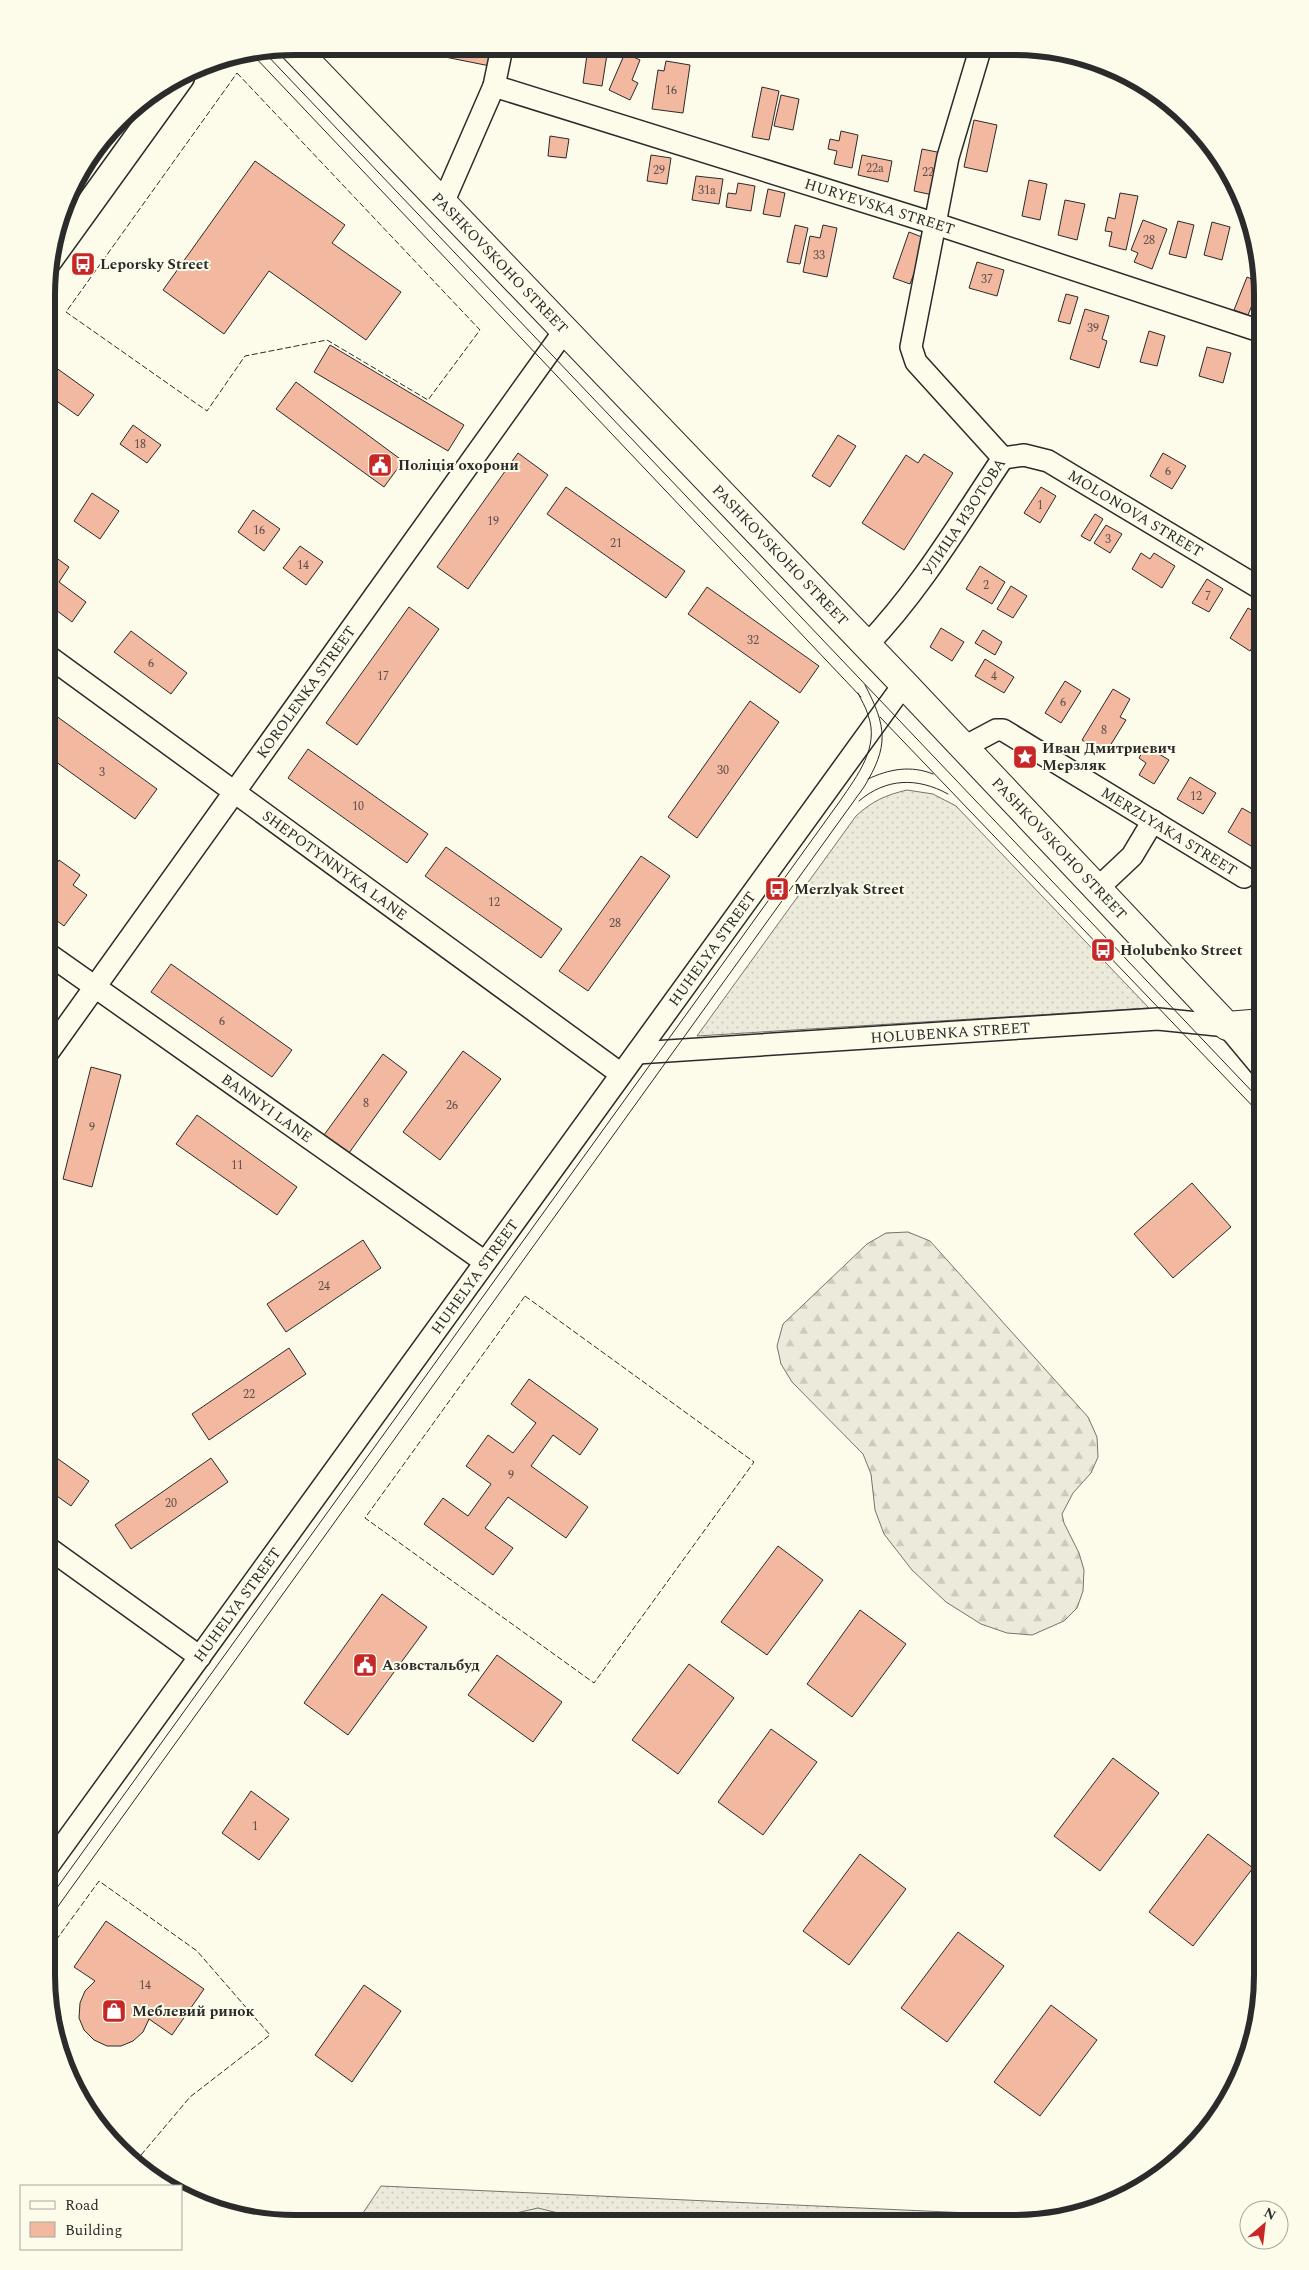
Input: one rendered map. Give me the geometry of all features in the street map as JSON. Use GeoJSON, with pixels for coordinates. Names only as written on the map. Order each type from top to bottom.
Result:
{"type":"FeatureCollection","features":[{"type":"Feature","properties":{"kind":"highway","name":"PASHKOVSKOHO STREET"},"geometry":{"type":"LineString","coordinates":[[301,55],[867,645],[1227,1026]]}},
{"type":"Feature","properties":{"kind":"highway","name":"HOLUBENKA STREET"},"geometry":{"type":"LineString","coordinates":[[1227,1026],[1254,1024]]}},
{"type":"Feature","properties":{"kind":"main road"},"geometry":{"type":"LineString","coordinates":[[61,244],[173,88]]}},
{"type":"Feature","properties":{"kind":"street"},"geometry":{"type":"LineString","coordinates":[[443,203],[494,86],[501,55]]}},
{"type":"Feature","properties":{"kind":"street","name":"УЛИЦА ИЗОТОВА"},"geometry":{"type":"LineString","coordinates":[[867,645],[887,624],[913,590],[1003,458],[912,355],[911,347],[948,157],[979,55]]}},
{"type":"Feature","properties":{"kind":"street","name":"HURYEVSKA STREET"},"geometry":{"type":"LineString","coordinates":[[494,86],[936,224],[1254,329]]}},
{"type":"Feature","properties":{"kind":"street","name":"KOROLENKA STREET"},"geometry":{"type":"LineString","coordinates":[[55,1043],[565,330]]}},
{"type":"Feature","properties":{"kind":"street","name":"MOLONOVA STREET"},"geometry":{"type":"LineString","coordinates":[[1003,458],[1024,455],[1048,461],[1254,585]]}},
{"type":"Feature","properties":{"kind":"street","name":"SHEPOTYNNYKA LANE"},"geometry":{"type":"LineString","coordinates":[[55,661],[622,1074]]}},
{"type":"Feature","properties":{"kind":"street","name":"HUHELYA STREET"},"geometry":{"type":"LineString","coordinates":[[55,1857],[904,684]]}},
{"type":"Feature","properties":{"kind":"street","name":"MERZLYAKA STREET"},"geometry":{"type":"LineString","coordinates":[[964,747],[996,730],[1003,730],[1244,877]]}},
{"type":"Feature","properties":{"kind":"street"},"geometry":{"type":"LineString","coordinates":[[1098,888],[1132,856],[1153,822]]}},
{"type":"Feature","properties":{"kind":"street","name":"BANNYI LANE"},"geometry":{"type":"LineString","coordinates":[[55,958],[485,1262]]}},
{"type":"Feature","properties":{"kind":"street","name":"HOLUBENKA STREET"},"geometry":{"type":"LineString","coordinates":[[637,1053],[1158,1019],[1227,1026]]}},
{"type":"Feature","properties":{"kind":"street","name":"PASHKOVSKOHO STREET"},"geometry":{"type":"LineString","coordinates":[[1227,1026],[1254,1058]]}},
{"type":"Feature","properties":{"kind":"street"},"geometry":{"type":"LineString","coordinates":[[55,1554],[200,1657]]}},
{"type":"Feature","properties":{"kind":"green space"},"geometry":{"type":"Polygon","coordinates":[[[907,790],[933,794],[956,806],[1149,1008],[697,1036],[856,816],[880,799],[907,790]]]}},
{"type":"Feature","properties":{"kind":"green space"},"geometry":{"type":"Polygon","coordinates":[[[908,1232],[930,1241],[1088,1417],[1097,1437],[1098,1457],[1091,1473],[1073,1493],[1062,1514],[1064,1523],[1079,1553],[1084,1570],[1083,1591],[1077,1608],[1064,1621],[1032,1635],[1007,1633],[981,1624],[946,1602],[912,1570],[884,1534],[875,1510],[871,1474],[863,1454],[792,1382],[781,1364],[777,1346],[783,1324],[867,1244],[886,1233],[908,1232]]]}},
{"type":"Feature","properties":{"kind":"green space"},"geometry":{"type":"Polygon","coordinates":[[[381,2186],[1012,2215],[564,2215],[516,2213],[513,2215],[362,2215],[381,2186]]]}},
{"type":"Feature","properties":{"kind":"green space"},"geometry":{"type":"Polygon","coordinates":[[[538,2208],[564,2215],[513,2215],[538,2208]]]}},
{"type":"Feature","properties":{"kind":"building"},"geometry":{"type":"Polygon","coordinates":[[[435,55],[492,55],[490,66],[435,55]]]}},
{"type":"Feature","properties":{"kind":"building"},"geometry":{"type":"Polygon","coordinates":[[[587,55],[607,55],[602,86],[583,83],[587,55]]]}},
{"type":"Feature","properties":{"kind":"building"},"geometry":{"type":"Polygon","coordinates":[[[624,55],[629,55],[640,60],[632,80],[638,83],[630,100],[609,90],[624,55]]]}},
{"type":"Feature","properties":{"kind":"building"},"geometry":{"type":"Polygon","coordinates":[[[666,61],[690,65],[683,113],[652,109],[658,70],[664,71],[666,61]]]}},
{"type":"Feature","properties":{"kind":"building"},"geometry":{"type":"Polygon","coordinates":[[[762,87],[779,91],[769,140],[752,137],[762,87]]]}},
{"type":"Feature","properties":{"kind":"building"},"geometry":{"type":"Polygon","coordinates":[[[781,95],[799,99],[793,130],[774,126],[781,95]]]}},
{"type":"Feature","properties":{"kind":"building"},"geometry":{"type":"Polygon","coordinates":[[[974,120],[997,125],[987,172],[964,167],[974,120]]]}},
{"type":"Feature","properties":{"kind":"building"},"geometry":{"type":"Polygon","coordinates":[[[841,131],[858,135],[852,168],[834,164],[837,151],[828,149],[830,139],[839,141],[841,131]]]}},
{"type":"Feature","properties":{"kind":"building"},"geometry":{"type":"Polygon","coordinates":[[[550,136],[569,139],[566,158],[548,156],[550,136]]]}},
{"type":"Feature","properties":{"kind":"building"},"geometry":{"type":"Polygon","coordinates":[[[922,149],[942,153],[933,195],[914,191],[922,149]]]}},
{"type":"Feature","properties":{"kind":"building"},"geometry":{"type":"Polygon","coordinates":[[[651,155],[671,158],[667,184],[647,181],[651,155]]]}},
{"type":"Feature","properties":{"kind":"building"},"geometry":{"type":"Polygon","coordinates":[[[862,155],[892,161],[888,182],[858,175],[862,155]]]}},
{"type":"Feature","properties":{"kind":"building"},"geometry":{"type":"Polygon","coordinates":[[[255,161],[345,225],[332,243],[401,292],[366,340],[269,271],[224,334],[163,290],[255,161]]]}},
{"type":"Feature","properties":{"kind":"building"},"geometry":{"type":"Polygon","coordinates":[[[696,176],[723,179],[719,204],[692,200],[696,176]]]}},
{"type":"Feature","properties":{"kind":"building"},"geometry":{"type":"Polygon","coordinates":[[[1029,180],[1047,184],[1040,220],[1022,216],[1029,180]]]}},
{"type":"Feature","properties":{"kind":"building"},"geometry":{"type":"Polygon","coordinates":[[[738,183],[755,186],[751,211],[726,207],[728,193],[736,194],[738,183]]]}},
{"type":"Feature","properties":{"kind":"building"},"geometry":{"type":"Polygon","coordinates":[[[768,189],[785,193],[780,217],[763,214],[768,189]]]}},
{"type":"Feature","properties":{"kind":"building"},"geometry":{"type":"Polygon","coordinates":[[[1120,193],[1138,196],[1126,250],[1109,246],[1112,232],[1105,231],[1108,217],[1115,219],[1120,193]]]}},
{"type":"Feature","properties":{"kind":"building"},"geometry":{"type":"Polygon","coordinates":[[[1065,200],[1085,204],[1077,240],[1058,235],[1065,200]]]}},
{"type":"Feature","properties":{"kind":"building"},"geometry":{"type":"Polygon","coordinates":[[[1143,220],[1167,229],[1152,269],[1134,262],[1138,253],[1131,250],[1143,220]]]}},
{"type":"Feature","properties":{"kind":"building"},"geometry":{"type":"Polygon","coordinates":[[[1178,221],[1194,225],[1186,258],[1169,254],[1178,221]]]}},
{"type":"Feature","properties":{"kind":"building"},"geometry":{"type":"Polygon","coordinates":[[[1212,222],[1230,227],[1222,260],[1204,255],[1212,222]]]}},
{"type":"Feature","properties":{"kind":"building"},"geometry":{"type":"Polygon","coordinates":[[[795,225],[808,228],[800,264],[787,262],[795,225]]]}},
{"type":"Feature","properties":{"kind":"building"},"geometry":{"type":"Polygon","coordinates":[[[823,225],[837,228],[827,277],[803,272],[810,236],[820,238],[823,225]]]}},
{"type":"Feature","properties":{"kind":"building"},"geometry":{"type":"Polygon","coordinates":[[[909,232],[927,239],[910,284],[893,278],[909,232]]]}},
{"type":"Feature","properties":{"kind":"building"},"geometry":{"type":"Polygon","coordinates":[[[977,262],[1004,270],[997,296],[969,288],[977,262]]]}},
{"type":"Feature","properties":{"kind":"building"},"geometry":{"type":"Polygon","coordinates":[[[1247,277],[1253,280],[1254,300],[1248,315],[1234,310],[1247,277]]]}},
{"type":"Feature","properties":{"kind":"building"},"geometry":{"type":"Polygon","coordinates":[[[1066,294],[1078,297],[1070,324],[1058,321],[1066,294]]]}},
{"type":"Feature","properties":{"kind":"building"},"geometry":{"type":"Polygon","coordinates":[[[1085,309],[1109,316],[1102,339],[1107,341],[1099,368],[1070,359],[1085,309]]]}},
{"type":"Feature","properties":{"kind":"building"},"geometry":{"type":"Polygon","coordinates":[[[1149,331],[1165,336],[1157,366],[1140,362],[1149,331]]]}},
{"type":"Feature","properties":{"kind":"building"},"geometry":{"type":"Polygon","coordinates":[[[330,345],[464,425],[448,451],[314,372],[330,345]]]}},
{"type":"Feature","properties":{"kind":"building"},"geometry":{"type":"Polygon","coordinates":[[[1207,347],[1231,353],[1223,383],[1199,376],[1207,347]]]}},
{"type":"Feature","properties":{"kind":"building"},"geometry":{"type":"Polygon","coordinates":[[[55,367],[94,395],[78,416],[55,400],[55,367]]]}},
{"type":"Feature","properties":{"kind":"building"},"geometry":{"type":"Polygon","coordinates":[[[296,382],[403,461],[384,487],[276,409],[296,382]]]}},
{"type":"Feature","properties":{"kind":"building"},"geometry":{"type":"Polygon","coordinates":[[[133,425],[161,445],[147,463],[120,444],[133,425]]]}},
{"type":"Feature","properties":{"kind":"building"},"geometry":{"type":"Polygon","coordinates":[[[838,435],[856,446],[830,487],[812,476],[838,435]]]}},
{"type":"Feature","properties":{"kind":"building"},"geometry":{"type":"Polygon","coordinates":[[[518,453],[548,475],[468,589],[437,567],[518,453]]]}},
{"type":"Feature","properties":{"kind":"building"},"geometry":{"type":"Polygon","coordinates":[[[1163,453],[1186,466],[1172,489],[1150,476],[1163,453]]]}},
{"type":"Feature","properties":{"kind":"building"},"geometry":{"type":"Polygon","coordinates":[[[924,454],[953,473],[904,550],[862,523],[906,455],[918,463],[924,454]]]}},
{"type":"Feature","properties":{"kind":"building"},"geometry":{"type":"Polygon","coordinates":[[[566,487],[685,571],[666,598],[547,514],[566,487]]]}},
{"type":"Feature","properties":{"kind":"building"},"geometry":{"type":"Polygon","coordinates":[[[1041,487],[1056,496],[1040,523],[1024,513],[1041,487]]]}},
{"type":"Feature","properties":{"kind":"building"},"geometry":{"type":"Polygon","coordinates":[[[92,493],[119,511],[100,539],[74,521],[92,493]]]}},
{"type":"Feature","properties":{"kind":"building"},"geometry":{"type":"Polygon","coordinates":[[[253,510],[280,529],[264,551],[238,532],[253,510]]]}},
{"type":"Feature","properties":{"kind":"building"},"geometry":{"type":"Polygon","coordinates":[[[1095,514],[1103,519],[1090,541],[1081,536],[1095,514]]]}},
{"type":"Feature","properties":{"kind":"building"},"geometry":{"type":"Polygon","coordinates":[[[1106,525],[1122,534],[1110,553],[1094,543],[1106,525]]]}},
{"type":"Feature","properties":{"kind":"building"},"geometry":{"type":"Polygon","coordinates":[[[300,546],[323,562],[306,585],[283,568],[300,546]]]}},
{"type":"Feature","properties":{"kind":"building"},"geometry":{"type":"Polygon","coordinates":[[[1141,553],[1150,559],[1154,553],[1175,566],[1162,588],[1132,569],[1141,553]]]}},
{"type":"Feature","properties":{"kind":"building"},"geometry":{"type":"Polygon","coordinates":[[[55,557],[69,567],[59,582],[86,602],[72,622],[55,609],[55,557]]]}},
{"type":"Feature","properties":{"kind":"building"},"geometry":{"type":"Polygon","coordinates":[[[980,566],[1005,582],[992,604],[966,589],[980,566]]]}},
{"type":"Feature","properties":{"kind":"building"},"geometry":{"type":"Polygon","coordinates":[[[1207,579],[1223,589],[1209,612],[1192,603],[1207,579]]]}},
{"type":"Feature","properties":{"kind":"building"},"geometry":{"type":"Polygon","coordinates":[[[1011,586],[1027,596],[1013,618],[997,609],[1011,586]]]}},
{"type":"Feature","properties":{"kind":"building"},"geometry":{"type":"Polygon","coordinates":[[[707,587],[819,666],[800,693],[688,614],[707,587]]]}},
{"type":"Feature","properties":{"kind":"building"},"geometry":{"type":"Polygon","coordinates":[[[409,607],[439,629],[357,745],[326,723],[409,607]]]}},
{"type":"Feature","properties":{"kind":"building"},"geometry":{"type":"Polygon","coordinates":[[[1248,608],[1254,612],[1254,645],[1250,651],[1230,638],[1248,608]]]}},
{"type":"Feature","properties":{"kind":"building"},"geometry":{"type":"Polygon","coordinates":[[[941,628],[964,642],[952,661],[930,647],[941,628]]]}},
{"type":"Feature","properties":{"kind":"building"},"geometry":{"type":"Polygon","coordinates":[[[983,630],[1002,642],[995,655],[975,643],[983,630]]]}},
{"type":"Feature","properties":{"kind":"building"},"geometry":{"type":"Polygon","coordinates":[[[131,631],[187,673],[171,694],[114,652],[131,631]]]}},
{"type":"Feature","properties":{"kind":"building"},"geometry":{"type":"Polygon","coordinates":[[[985,659],[1014,677],[1004,693],[975,676],[985,659]]]}},
{"type":"Feature","properties":{"kind":"building"},"geometry":{"type":"Polygon","coordinates":[[[1065,681],[1081,691],[1061,723],[1045,713],[1065,681]]]}},
{"type":"Feature","properties":{"kind":"building"},"geometry":{"type":"Polygon","coordinates":[[[1113,689],[1130,699],[1120,717],[1126,720],[1105,754],[1082,740],[1113,689]]]}},
{"type":"Feature","properties":{"kind":"building"},"geometry":{"type":"Polygon","coordinates":[[[750,701],[779,722],[697,838],[668,817],[750,701]]]}},
{"type":"Feature","properties":{"kind":"building"},"geometry":{"type":"Polygon","coordinates":[[[55,715],[157,789],[135,819],[55,761],[55,715]]]}},
{"type":"Feature","properties":{"kind":"building"},"geometry":{"type":"Polygon","coordinates":[[[1146,746],[1169,760],[1154,784],[1139,775],[1146,763],[1139,758],[1146,746]]]}},
{"type":"Feature","properties":{"kind":"building"},"geometry":{"type":"Polygon","coordinates":[[[308,749],[428,834],[407,863],[288,778],[308,749]]]}},
{"type":"Feature","properties":{"kind":"building"},"geometry":{"type":"Polygon","coordinates":[[[1190,777],[1216,793],[1203,814],[1177,799],[1190,777]]]}},
{"type":"Feature","properties":{"kind":"building"},"geometry":{"type":"Polygon","coordinates":[[[1242,808],[1254,815],[1254,841],[1251,846],[1228,832],[1242,808]]]}},
{"type":"Feature","properties":{"kind":"building"},"geometry":{"type":"Polygon","coordinates":[[[446,847],[562,929],[541,958],[425,876],[446,847]]]}},
{"type":"Feature","properties":{"kind":"building"},"geometry":{"type":"Polygon","coordinates":[[[641,856],[670,876],[588,991],[559,971],[641,856]]]}},
{"type":"Feature","properties":{"kind":"building"},"geometry":{"type":"Polygon","coordinates":[[[59,860],[80,875],[73,885],[87,895],[64,926],[55,919],[55,866],[59,860]]]}},
{"type":"Feature","properties":{"kind":"building"},"geometry":{"type":"Polygon","coordinates":[[[171,964],[292,1050],[272,1077],[151,992],[171,964]]]}},
{"type":"Feature","properties":{"kind":"building"},"geometry":{"type":"Polygon","coordinates":[[[463,1051],[501,1079],[440,1160],[403,1132],[463,1051]]]}},
{"type":"Feature","properties":{"kind":"building"},"geometry":{"type":"Polygon","coordinates":[[[383,1054],[407,1072],[349,1153],[324,1135],[383,1054]]]}},
{"type":"Feature","properties":{"kind":"building"},"geometry":{"type":"Polygon","coordinates":[[[91,1067],[121,1075],[92,1187],[63,1179],[91,1067]]]}},
{"type":"Feature","properties":{"kind":"building"},"geometry":{"type":"Polygon","coordinates":[[[197,1115],[297,1187],[277,1215],[176,1144],[197,1115]]]}},
{"type":"Feature","properties":{"kind":"building"},"geometry":{"type":"Polygon","coordinates":[[[1192,1183],[1231,1227],[1173,1278],[1134,1234],[1192,1183]]]}},
{"type":"Feature","properties":{"kind":"building"},"geometry":{"type":"Polygon","coordinates":[[[363,1240],[381,1268],[286,1332],[267,1304],[363,1240]]]}},
{"type":"Feature","properties":{"kind":"building"},"geometry":{"type":"Polygon","coordinates":[[[289,1348],[306,1374],[209,1440],[192,1414],[289,1348]]]}},
{"type":"Feature","properties":{"kind":"building"},"geometry":{"type":"Polygon","coordinates":[[[529,1379],[598,1429],[580,1455],[553,1435],[531,1466],[588,1507],[566,1538],[508,1497],[485,1528],[513,1548],[493,1575],[424,1524],[443,1498],[468,1516],[491,1484],[466,1466],[488,1435],[513,1453],[536,1423],[511,1404],[529,1379]]]}},
{"type":"Feature","properties":{"kind":"building"},"geometry":{"type":"Polygon","coordinates":[[[55,1457],[89,1481],[71,1506],[55,1495],[55,1457]]]}},
{"type":"Feature","properties":{"kind":"building"},"geometry":{"type":"Polygon","coordinates":[[[211,1458],[228,1482],[131,1549],[115,1525],[211,1458]]]}},
{"type":"Feature","properties":{"kind":"building"},"geometry":{"type":"Polygon","coordinates":[[[778,1546],[823,1580],[767,1655],[721,1622],[778,1546]]]}},
{"type":"Feature","properties":{"kind":"building"},"geometry":{"type":"Polygon","coordinates":[[[382,1594],[427,1627],[348,1735],[304,1703],[382,1594]]]}},
{"type":"Feature","properties":{"kind":"building"},"geometry":{"type":"Polygon","coordinates":[[[860,1610],[906,1644],[852,1717],[807,1684],[860,1610]]]}},
{"type":"Feature","properties":{"kind":"building"},"geometry":{"type":"Polygon","coordinates":[[[497,1655],[562,1702],[533,1742],[468,1695],[497,1655]]]}},
{"type":"Feature","properties":{"kind":"building"},"geometry":{"type":"Polygon","coordinates":[[[689,1664],[734,1698],[678,1774],[632,1740],[689,1664]]]}},
{"type":"Feature","properties":{"kind":"building"},"geometry":{"type":"Polygon","coordinates":[[[771,1729],[817,1762],[763,1835],[718,1802],[771,1729]]]}},
{"type":"Feature","properties":{"kind":"building"},"geometry":{"type":"Polygon","coordinates":[[[1113,1758],[1159,1793],[1100,1871],[1054,1836],[1113,1758]]]}},
{"type":"Feature","properties":{"kind":"building"},"geometry":{"type":"Polygon","coordinates":[[[251,1791],[289,1819],[259,1860],[222,1833],[251,1791]]]}},
{"type":"Feature","properties":{"kind":"building"},"geometry":{"type":"Polygon","coordinates":[[[1208,1834],[1253,1868],[1193,1946],[1149,1912],[1208,1834]]]}},
{"type":"Feature","properties":{"kind":"building"},"geometry":{"type":"Polygon","coordinates":[[[860,1854],[906,1889],[849,1965],[803,1931],[860,1854]]]}},
{"type":"Feature","properties":{"kind":"building"},"geometry":{"type":"Polygon","coordinates":[[[106,1921],[204,1989],[172,2035],[149,2019],[143,2032],[133,2041],[121,2046],[107,2046],[94,2040],[84,2030],[79,2018],[80,2003],[85,1991],[95,1981],[74,1967],[106,1921]]]}},
{"type":"Feature","properties":{"kind":"building"},"geometry":{"type":"Polygon","coordinates":[[[958,1932],[1004,1966],[947,2042],[901,2008],[958,1932]]]}},
{"type":"Feature","properties":{"kind":"building"},"geometry":{"type":"Polygon","coordinates":[[[364,1985],[401,2011],[352,2082],[315,2055],[364,1985]]]}},
{"type":"Feature","properties":{"kind":"building"},"geometry":{"type":"Polygon","coordinates":[[[1051,2005],[1097,2040],[1040,2116],[994,2082],[1051,2005]]]}},
{"type":"Feature","properties":{"kind":"tram line"},"geometry":{"type":"LineString","coordinates":[[268,57],[1254,1094]]}},
{"type":"Feature","properties":{"kind":"tram line"},"geometry":{"type":"LineString","coordinates":[[256,58],[861,697]]}},
{"type":"Feature","properties":{"kind":"tram line"},"geometry":{"type":"LineString","coordinates":[[55,1911],[864,787],[878,760],[882,736],[878,713],[865,685]]}},
{"type":"Feature","properties":{"kind":"tram line"},"geometry":{"type":"LineString","coordinates":[[55,1891],[847,791],[865,761],[871,738],[868,715],[858,693]]}},
{"type":"Feature","properties":{"kind":"tram line"},"geometry":{"type":"LineString","coordinates":[[880,717],[1254,1108]]}},
{"type":"Feature","properties":{"kind":"tram line"},"geometry":{"type":"LineString","coordinates":[[868,779],[900,769],[925,771],[933,774]]}},
{"type":"Feature","properties":{"kind":"tram line"},"geometry":{"type":"LineString","coordinates":[[859,801],[869,793],[880,788],[902,782],[925,785],[948,794]]}},
{"type":"Feature","properties":{"kind":"fence"},"geometry":{"type":"LineString","coordinates":[[237,73],[480,330],[428,400],[327,340],[245,356],[207,411],[66,312],[237,73]]}},
{"type":"Feature","properties":{"kind":"fence"},"geometry":{"type":"LineString","coordinates":[[525,1296],[754,1462],[594,1683],[365,1518],[525,1296]]}},
{"type":"Feature","properties":{"kind":"fence"},"geometry":{"type":"LineString","coordinates":[[55,1942],[99,1881],[197,1951],[270,2035],[190,2097],[139,2157]]}},
{"type":"Feature","properties":{"kind":"place","name":"Leporsky Street"},"geometry":{"type":"Point","coordinates":[83,264]}},
{"type":"Feature","properties":{"kind":"place","name":"Поліція охорони"},"geometry":{"type":"Point","coordinates":[380,465]}},
{"type":"Feature","properties":{"kind":"place","name":"Иван Дмитриевич Мерзляк"},"geometry":{"type":"Point","coordinates":[1025,757]}},
{"type":"Feature","properties":{"kind":"place","name":"Merzlyak Street"},"geometry":{"type":"Point","coordinates":[777,889]}},
{"type":"Feature","properties":{"kind":"place","name":"Holubenko Street"},"geometry":{"type":"Point","coordinates":[1103,950]}},
{"type":"Feature","properties":{"kind":"place","name":"Азовстальбуд"},"geometry":{"type":"Point","coordinates":[365,1665]}},
{"type":"Feature","properties":{"kind":"place","name":"Меблевий ринок"},"geometry":{"type":"Point","coordinates":[114,2011]}}]}
